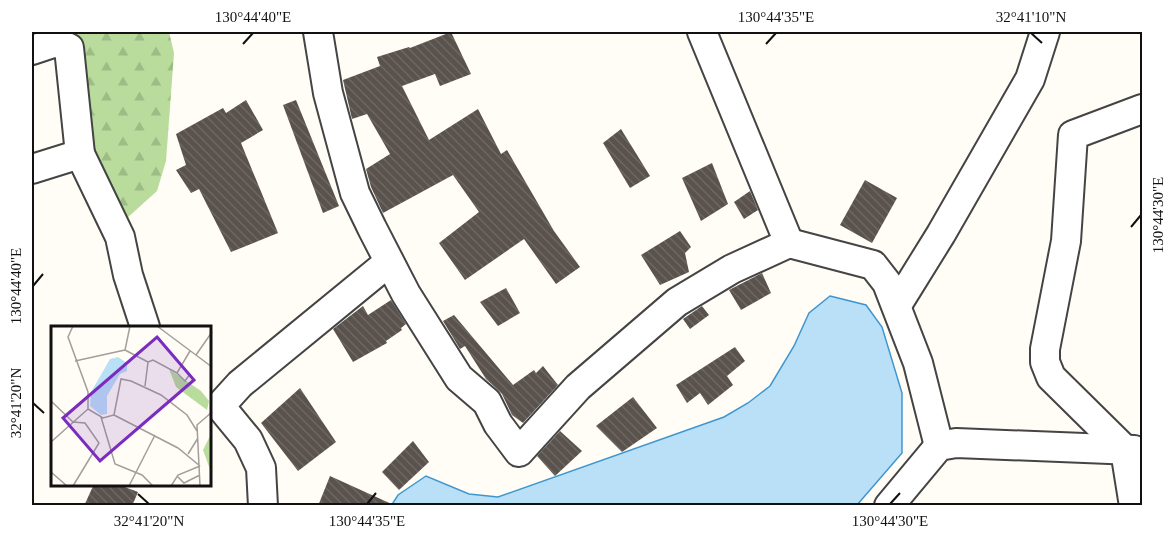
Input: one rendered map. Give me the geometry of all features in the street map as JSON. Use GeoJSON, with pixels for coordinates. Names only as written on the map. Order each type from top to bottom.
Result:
{"type":"FeatureCollection","features":[{"type":"Feature","properties":{"kind":"street"},"geometry":{"type":"LineString","coordinates":[[318,32],[328,93],[356,193],[389,262],[406,294],[459,378],[487,402],[498,424],[519,452],[578,387],[677,302],[732,269],[789,243],[873,266],[887,284],[918,363],[939,446]]}},
{"type":"Feature","properties":{"kind":"street"},"geometry":{"type":"LineString","coordinates":[[702,32],[789,243]]}},
{"type":"Feature","properties":{"kind":"street"},"geometry":{"type":"LineString","coordinates":[[897,305],[941,234],[1030,79],[1046,32]]}},
{"type":"Feature","properties":{"kind":"street"},"geometry":{"type":"LineString","coordinates":[[32,50],[56,42],[69,48],[80,154],[120,237],[128,275],[145,326]]}},
{"type":"Feature","properties":{"kind":"street"},"geometry":{"type":"LineString","coordinates":[[1134,506],[1134,450],[1051,377],[1045,362],[1045,349],[1066,241],[1073,135],[1143,110]]}},
{"type":"Feature","properties":{"kind":"street"},"geometry":{"type":"LineString","coordinates":[[32,169],[80,154]]}},
{"type":"Feature","properties":{"kind":"street"},"geometry":{"type":"LineString","coordinates":[[263,506],[261,468],[248,440],[215,408],[240,384],[389,262]]}},
{"type":"Feature","properties":{"kind":"street"},"geometry":{"type":"LineString","coordinates":[[889,506],[939,446],[956,443],[1134,450]]}},
{"type":"Feature","properties":{"kind":"green space"},"geometry":{"type":"Polygon","coordinates":[[[59,32],[169,32],[174,53],[166,161],[157,191],[116,228],[59,32]]]}},
{"type":"Feature","properties":{"kind":"water"},"geometry":{"type":"Polygon","coordinates":[[[830,296],[866,305],[882,327],[902,393],[902,453],[857,505],[391,506],[398,495],[426,476],[469,494],[498,497],[724,417],[748,403],[770,386],[794,346],[809,313],[830,296]]]}},
{"type":"Feature","properties":{"kind":"building"},"geometry":{"type":"Polygon","coordinates":[[[451,32],[471,74],[440,86],[435,74],[402,86],[429,140],[478,109],[501,154],[507,150],[554,231],[580,267],[556,284],[524,239],[465,280],[439,243],[479,212],[453,175],[383,213],[371,187],[366,169],[390,154],[367,114],[352,119],[343,80],[380,66],[377,57],[410,48],[451,32]]]}},
{"type":"Feature","properties":{"kind":"building"},"geometry":{"type":"Polygon","coordinates":[[[246,100],[263,130],[241,143],[278,233],[231,252],[199,189],[191,193],[176,170],[186,165],[176,134],[223,108],[226,113],[246,100]]]}},
{"type":"Feature","properties":{"kind":"building"},"geometry":{"type":"Polygon","coordinates":[[[296,100],[339,206],[323,213],[283,105],[296,100]]]}},
{"type":"Feature","properties":{"kind":"building"},"geometry":{"type":"Polygon","coordinates":[[[621,129],[650,176],[630,188],[603,143],[621,129]]]}},
{"type":"Feature","properties":{"kind":"building"},"geometry":{"type":"Polygon","coordinates":[[[712,163],[728,204],[701,221],[682,178],[712,163]]]}},
{"type":"Feature","properties":{"kind":"building"},"geometry":{"type":"Polygon","coordinates":[[[865,180],[897,198],[872,243],[840,225],[865,180]]]}},
{"type":"Feature","properties":{"kind":"building"},"geometry":{"type":"Polygon","coordinates":[[[750,191],[758,210],[744,219],[734,202],[750,191]]]}},
{"type":"Feature","properties":{"kind":"building"},"geometry":{"type":"Polygon","coordinates":[[[680,231],[691,247],[685,253],[689,272],[660,285],[641,255],[680,231]]]}},
{"type":"Feature","properties":{"kind":"building"},"geometry":{"type":"Polygon","coordinates":[[[762,273],[771,293],[741,310],[729,290],[762,273]]]}},
{"type":"Feature","properties":{"kind":"building"},"geometry":{"type":"Polygon","coordinates":[[[506,288],[520,313],[498,326],[480,302],[506,288]]]}},
{"type":"Feature","properties":{"kind":"building"},"geometry":{"type":"Polygon","coordinates":[[[391,300],[406,324],[401,328],[402,330],[386,341],[387,343],[353,362],[333,329],[363,306],[368,315],[391,300]]]}},
{"type":"Feature","properties":{"kind":"building"},"geometry":{"type":"Polygon","coordinates":[[[702,306],[709,315],[690,329],[683,319],[702,306]]]}},
{"type":"Feature","properties":{"kind":"building"},"geometry":{"type":"Polygon","coordinates":[[[454,315],[513,385],[534,370],[536,373],[543,366],[558,385],[523,423],[512,415],[502,394],[486,379],[465,346],[460,349],[443,321],[454,315]]]}},
{"type":"Feature","properties":{"kind":"building"},"geometry":{"type":"Polygon","coordinates":[[[735,347],[745,361],[727,376],[733,385],[708,405],[700,393],[687,403],[676,385],[735,347]]]}},
{"type":"Feature","properties":{"kind":"building"},"geometry":{"type":"Polygon","coordinates":[[[300,388],[336,442],[298,471],[261,423],[300,388]]]}},
{"type":"Feature","properties":{"kind":"building"},"geometry":{"type":"Polygon","coordinates":[[[633,397],[657,428],[622,452],[596,426],[633,397]]]}},
{"type":"Feature","properties":{"kind":"building"},"geometry":{"type":"Polygon","coordinates":[[[560,431],[582,451],[555,476],[537,456],[560,431]]]}},
{"type":"Feature","properties":{"kind":"building"},"geometry":{"type":"Polygon","coordinates":[[[413,441],[429,462],[399,490],[382,472],[413,441]]]}},
{"type":"Feature","properties":{"kind":"building"},"geometry":{"type":"Polygon","coordinates":[[[330,476],[396,506],[318,506],[330,476]]]}},
{"type":"Feature","properties":{"kind":"building"},"geometry":{"type":"Polygon","coordinates":[[[93,486],[122,486],[138,492],[132,506],[84,506],[93,486]]]}}]}
